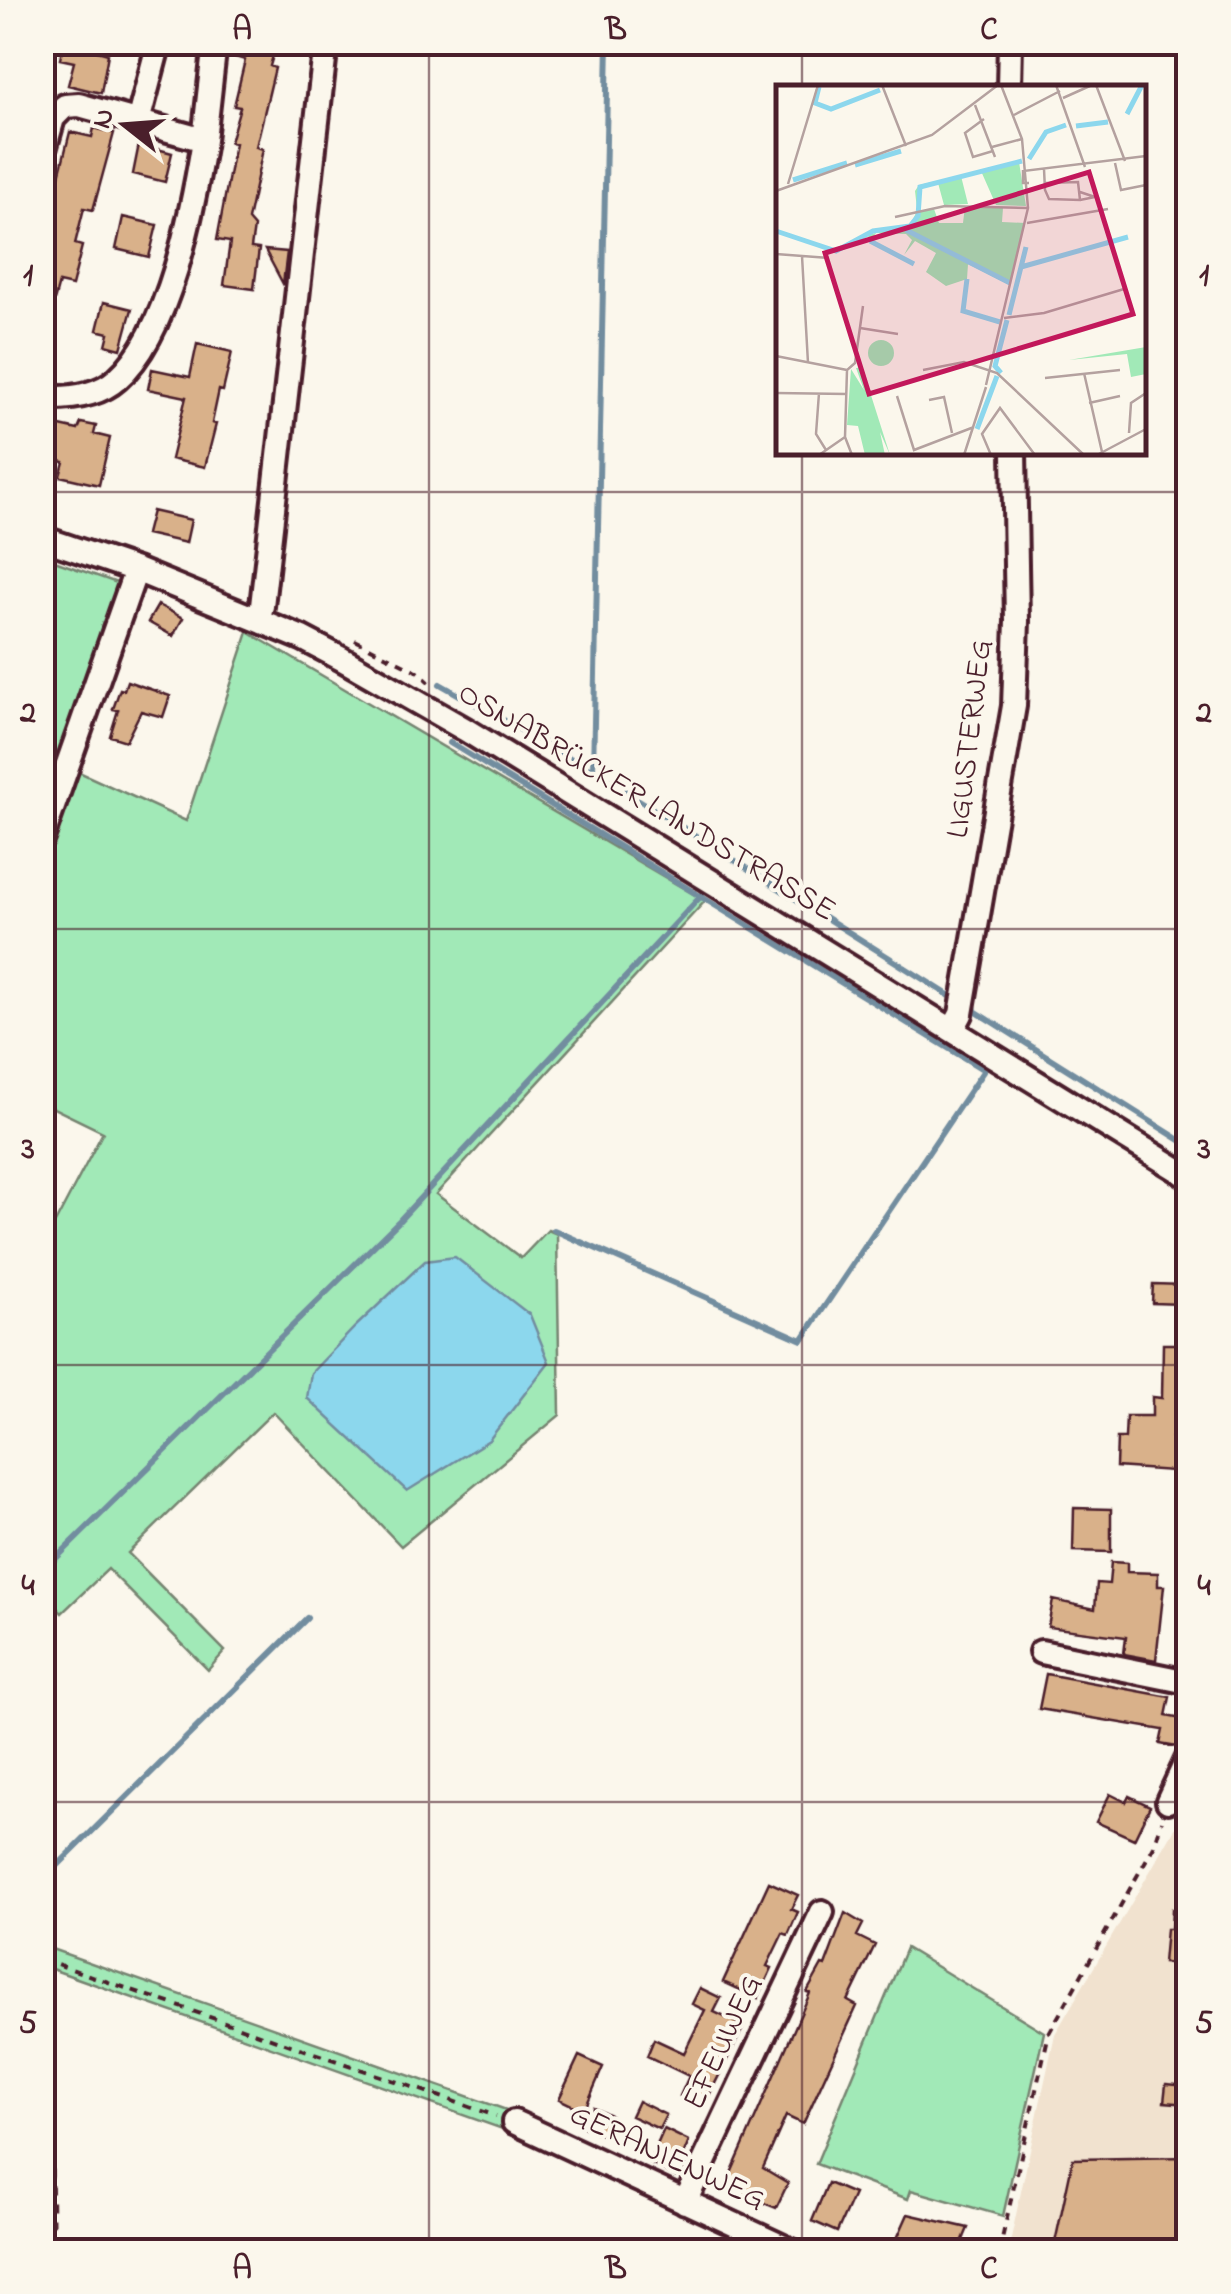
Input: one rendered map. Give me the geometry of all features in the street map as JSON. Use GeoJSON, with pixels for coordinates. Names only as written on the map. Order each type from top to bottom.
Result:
{"type":"FeatureCollection","features":[{"type":"Feature","properties":{"kind":"street"},"geometry":{"type":"LineString","coordinates":[[138,122],[159,42]]}},
{"type":"Feature","properties":{"kind":"street"},"geometry":{"type":"LineString","coordinates":[[42,398],[86,394],[114,382],[136,358],[161,308],[190,227],[215,42]]}},
{"type":"Feature","properties":{"kind":"street"},"geometry":{"type":"LineString","coordinates":[[258,620],[326,42]]}},
{"type":"Feature","properties":{"kind":"street"},"geometry":{"type":"LineString","coordinates":[[1009,85],[1010,42]]}},
{"type":"Feature","properties":{"kind":"street"},"geometry":{"type":"LineString","coordinates":[[42,157],[53,118],[65,106],[79,106],[204,140]]}},
{"type":"Feature","properties":{"kind":"street","name":"LIGUSTERWEG"},"geometry":{"type":"LineString","coordinates":[[952,1029],[961,1014],[1014,706],[1014,455]]}},
{"type":"Feature","properties":{"kind":"street","name":"OSNABRÜCKER LANDSTRASSE"},"geometry":{"type":"LineString","coordinates":[[42,538],[136,570],[342,659],[466,730],[1188,1176]]}},
{"type":"Feature","properties":{"kind":"street"},"geometry":{"type":"LineString","coordinates":[[42,838],[136,570]]}},
{"type":"Feature","properties":{"kind":"street"},"geometry":{"type":"LineString","coordinates":[[1041,1652],[1188,1682]]}},
{"type":"Feature","properties":{"kind":"street"},"geometry":{"type":"LineString","coordinates":[[1168,1801],[1188,1758]]}},
{"type":"Feature","properties":{"kind":"street","name":"EFEUWEG"},"geometry":{"type":"LineString","coordinates":[[684,2202],[822,1912]]}},
{"type":"Feature","properties":{"kind":"street","name":"GERANIENWEG"},"geometry":{"type":"LineString","coordinates":[[514,2122],[794,2252]]}},
{"type":"Feature","properties":{"kind":"path"},"geometry":{"type":"LineString","coordinates":[[999,2252],[1048,2032],[1154,1846],[1168,1801]]}},
{"type":"Feature","properties":{"kind":"path"},"geometry":{"type":"LineString","coordinates":[[42,1959],[514,2122]]}},
{"type":"Feature","properties":{"kind":"path"},"geometry":{"type":"LineString","coordinates":[[42,2010],[50,2069],[53,2252]]}},
{"type":"Feature","properties":{"kind":"shaded area"},"geometry":{"type":"Polygon","coordinates":[[[1188,1790],[1188,2251],[1008,2252],[1055,2034],[1177,1825],[1188,1790]]]}},
{"type":"Feature","properties":{"kind":"green space"},"geometry":{"type":"Polygon","coordinates":[[[43,557],[120,584],[43,804],[43,557]]]}},
{"type":"Feature","properties":{"kind":"green space"},"geometry":{"type":"Polygon","coordinates":[[[248,632],[705,901],[436,1194],[521,1258],[548,1230],[557,1234],[560,1415],[401,1546],[273,1412],[128,1553],[225,1651],[208,1670],[108,1569],[62,1613],[50,1601],[43,1608],[43,1246],[103,1132],[43,1103],[42,873],[79,772],[186,821],[248,632]]]}},
{"type":"Feature","properties":{"kind":"green space"},"geometry":{"type":"Polygon","coordinates":[[[43,1946],[515,2113],[508,2131],[43,1966],[43,1946]]]}},
{"type":"Feature","properties":{"kind":"green space"},"geometry":{"type":"Polygon","coordinates":[[[906,1948],[1044,2032],[1003,2216],[911,2190],[908,2199],[816,2164],[906,1948]]]}},
{"type":"Feature","properties":{"kind":"water"},"geometry":{"type":"Polygon","coordinates":[[[455,1257],[530,1315],[549,1362],[489,1440],[407,1491],[307,1398],[311,1373],[425,1261],[455,1257]]]}},
{"type":"Feature","properties":{"kind":"building"},"geometry":{"type":"Polygon","coordinates":[[[64,42],[84,42],[83,47],[108,54],[101,93],[68,85],[74,62],[60,59],[64,42]]]}},
{"type":"Feature","properties":{"kind":"building"},"geometry":{"type":"Polygon","coordinates":[[[230,42],[277,42],[270,66],[275,68],[256,147],[263,149],[248,220],[254,227],[251,248],[259,249],[254,289],[224,285],[230,242],[217,240],[235,143],[230,142],[240,107],[234,106],[245,60],[229,55],[230,42]]]}},
{"type":"Feature","properties":{"kind":"building"},"geometry":{"type":"Polygon","coordinates":[[[94,128],[114,133],[93,210],[84,208],[75,244],[82,246],[72,286],[59,283],[48,323],[42,323],[42,222],[47,202],[51,203],[55,192],[70,132],[92,137],[94,128]]]}},
{"type":"Feature","properties":{"kind":"building"},"geometry":{"type":"Polygon","coordinates":[[[139,144],[172,153],[165,182],[133,174],[139,144]]]}},
{"type":"Feature","properties":{"kind":"building"},"geometry":{"type":"Polygon","coordinates":[[[123,217],[157,225],[149,257],[116,249],[123,217]]]}},
{"type":"Feature","properties":{"kind":"building"},"geometry":{"type":"Polygon","coordinates":[[[265,250],[287,252],[283,284],[265,250]]]}},
{"type":"Feature","properties":{"kind":"building"},"geometry":{"type":"Polygon","coordinates":[[[104,302],[132,309],[121,349],[106,345],[109,333],[97,330],[104,302]]]}},
{"type":"Feature","properties":{"kind":"building"},"geometry":{"type":"Polygon","coordinates":[[[197,344],[232,352],[223,391],[219,390],[212,423],[216,424],[205,467],[171,459],[186,397],[148,389],[152,369],[190,377],[197,344]]]}},
{"type":"Feature","properties":{"kind":"building"},"geometry":{"type":"Polygon","coordinates":[[[42,422],[78,430],[81,423],[96,426],[94,434],[110,438],[99,485],[60,476],[64,462],[42,457],[42,422]]]}},
{"type":"Feature","properties":{"kind":"building"},"geometry":{"type":"Polygon","coordinates":[[[152,511],[191,520],[186,543],[146,534],[152,511]]]}},
{"type":"Feature","properties":{"kind":"building"},"geometry":{"type":"Polygon","coordinates":[[[158,605],[183,618],[173,636],[148,622],[158,605]]]}},
{"type":"Feature","properties":{"kind":"building"},"geometry":{"type":"Polygon","coordinates":[[[127,681],[170,696],[163,717],[141,711],[126,741],[110,736],[118,710],[113,709],[127,681]]]}},
{"type":"Feature","properties":{"kind":"building"},"geometry":{"type":"Polygon","coordinates":[[[1153,1284],[1184,1285],[1183,1304],[1152,1303],[1153,1284]]]}},
{"type":"Feature","properties":{"kind":"building"},"geometry":{"type":"Polygon","coordinates":[[[1163,1344],[1188,1344],[1188,1381],[1179,1381],[1179,1417],[1187,1417],[1187,1438],[1172,1438],[1172,1471],[1116,1467],[1117,1438],[1125,1438],[1126,1416],[1152,1416],[1152,1397],[1162,1398],[1163,1344]]]}},
{"type":"Feature","properties":{"kind":"building"},"geometry":{"type":"Polygon","coordinates":[[[1074,1508],[1111,1509],[1111,1552],[1073,1551],[1074,1508]]]}},
{"type":"Feature","properties":{"kind":"building"},"geometry":{"type":"Polygon","coordinates":[[[1111,1562],[1127,1563],[1127,1572],[1158,1573],[1158,1586],[1164,1586],[1156,1660],[1124,1654],[1126,1637],[1048,1627],[1053,1600],[1095,1609],[1097,1583],[1109,1584],[1111,1562]]]}},
{"type":"Feature","properties":{"kind":"building"},"geometry":{"type":"Polygon","coordinates":[[[1046,1674],[1170,1697],[1166,1716],[1187,1720],[1177,1747],[1160,1744],[1163,1730],[1039,1709],[1046,1674]]]}},
{"type":"Feature","properties":{"kind":"building"},"geometry":{"type":"Polygon","coordinates":[[[1110,1794],[1126,1802],[1129,1796],[1150,1806],[1134,1839],[1096,1822],[1110,1794]]]}},
{"type":"Feature","properties":{"kind":"building"},"geometry":{"type":"Polygon","coordinates":[[[769,1882],[798,1895],[791,1909],[798,1912],[767,1966],[772,1968],[758,1998],[723,1982],[769,1882]]]}},
{"type":"Feature","properties":{"kind":"building"},"geometry":{"type":"Polygon","coordinates":[[[1172,1909],[1188,1911],[1188,1952],[1180,1951],[1179,1964],[1163,1963],[1172,1909]]]}},
{"type":"Feature","properties":{"kind":"building"},"geometry":{"type":"Polygon","coordinates":[[[845,1913],[863,1924],[857,1936],[875,1945],[848,2001],[857,2006],[803,2124],[786,2116],[763,2168],[788,2183],[776,2208],[725,2187],[810,1993],[807,1992],[822,1965],[825,1966],[845,1913]]]}},
{"type":"Feature","properties":{"kind":"building"},"geometry":{"type":"Polygon","coordinates":[[[700,1988],[721,1998],[714,2012],[744,2026],[703,2107],[680,2096],[689,2076],[647,2056],[654,2039],[684,2053],[705,2010],[692,2004],[700,1988]]]}},
{"type":"Feature","properties":{"kind":"building"},"geometry":{"type":"Polygon","coordinates":[[[579,2056],[603,2067],[584,2111],[559,2099],[579,2056]]]}},
{"type":"Feature","properties":{"kind":"building"},"geometry":{"type":"Polygon","coordinates":[[[1166,2084],[1188,2086],[1188,2104],[1164,2102],[1166,2084]]]}},
{"type":"Feature","properties":{"kind":"building"},"geometry":{"type":"Polygon","coordinates":[[[638,2101],[666,2115],[659,2129],[631,2116],[638,2101]]]}},
{"type":"Feature","properties":{"kind":"building"},"geometry":{"type":"Polygon","coordinates":[[[593,2107],[610,2115],[602,2135],[584,2127],[593,2107]]]}},
{"type":"Feature","properties":{"kind":"building"},"geometry":{"type":"Polygon","coordinates":[[[664,2129],[689,2141],[675,2176],[649,2163],[664,2129]]]}},
{"type":"Feature","properties":{"kind":"building"},"geometry":{"type":"Polygon","coordinates":[[[1188,2157],[1188,2252],[1053,2252],[1073,2159],[1188,2157]]]}},
{"type":"Feature","properties":{"kind":"building"},"geometry":{"type":"Polygon","coordinates":[[[828,2183],[854,2194],[837,2232],[812,2221],[828,2183]]]}},
{"type":"Feature","properties":{"kind":"building"},"geometry":{"type":"Polygon","coordinates":[[[908,2214],[968,2228],[958,2252],[891,2252],[908,2214]]]}},
{"type":"Feature","properties":{"kind":"waterway"},"geometry":{"type":"LineString","coordinates":[[593,771],[608,42]]}},
{"type":"Feature","properties":{"kind":"waterway"},"geometry":{"type":"LineString","coordinates":[[440,684],[593,771],[950,996]]}},
{"type":"Feature","properties":{"kind":"waterway"},"geometry":{"type":"LineString","coordinates":[[450,743],[984,1070],[802,1340],[554,1230]]}},
{"type":"Feature","properties":{"kind":"waterway"},"geometry":{"type":"LineString","coordinates":[[42,1572],[398,1222],[702,895]]}},
{"type":"Feature","properties":{"kind":"waterway"},"geometry":{"type":"LineString","coordinates":[[973,999],[975,1011],[1188,1145]]}},
{"type":"Feature","properties":{"kind":"waterway"},"geometry":{"type":"LineString","coordinates":[[42,1881],[307,1618]]}}]}
